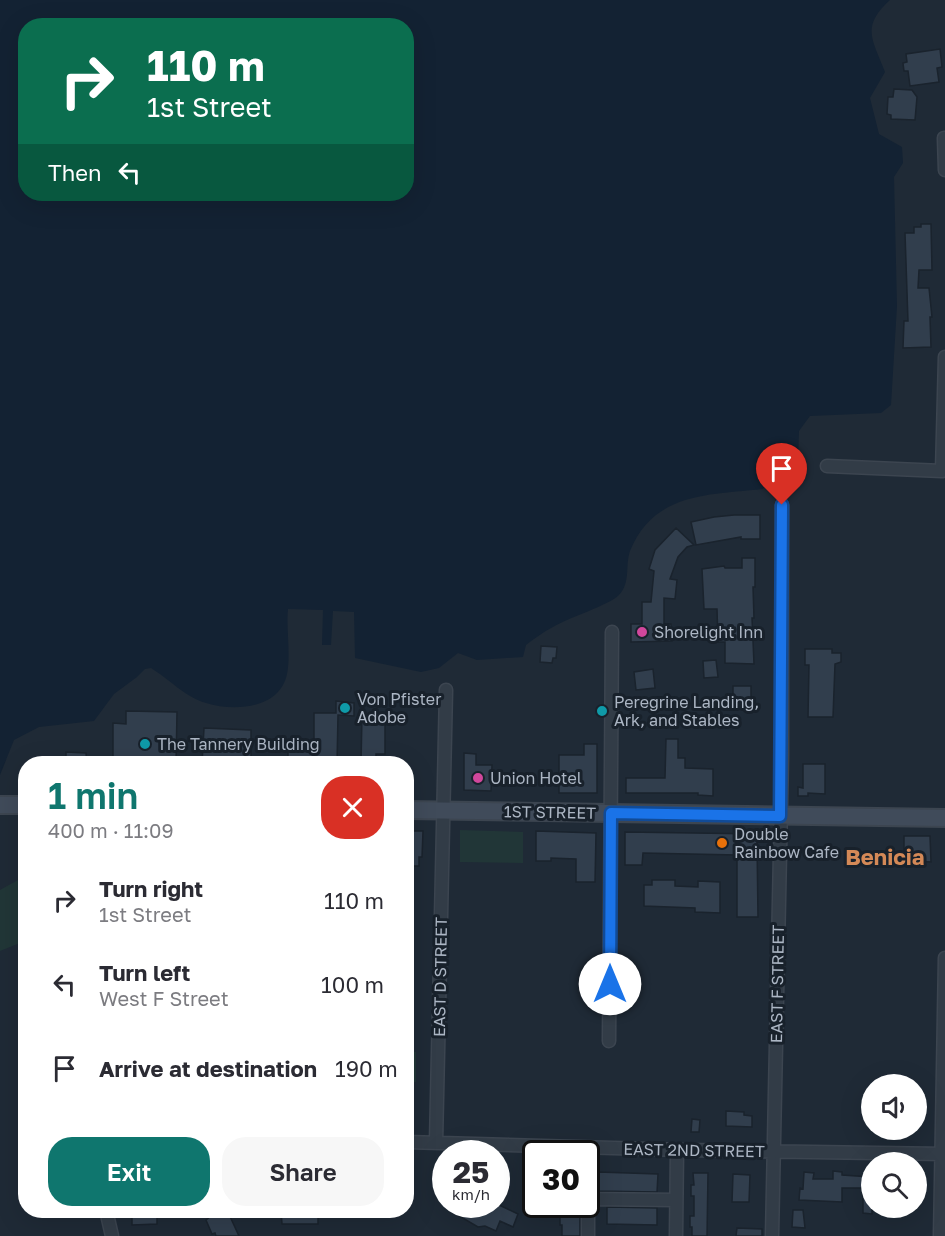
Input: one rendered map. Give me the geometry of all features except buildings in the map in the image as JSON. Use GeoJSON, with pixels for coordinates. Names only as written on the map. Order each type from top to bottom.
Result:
{"type":"FeatureCollection","features":[{"type":"Feature","properties":{"kind":"main road"},"geometry":{"type":"LineString","coordinates":[[0,805],[18,805]]}},
{"type":"Feature","properties":{"kind":"main road","name":"1ST STREET"},"geometry":{"type":"LineString","coordinates":[[414,810],[945,818]]}},
{"type":"Feature","properties":{"kind":"street"},"geometry":{"type":"LineString","coordinates":[[944,138],[945,170]]}},
{"type":"Feature","properties":{"kind":"street"},"geometry":{"type":"LineString","coordinates":[[827,466],[943,473],[945,357]]}},
{"type":"Feature","properties":{"kind":"street","name":"EAST F STREET"},"geometry":{"type":"LineString","coordinates":[[772,1236],[780,816],[782,505]]}},
{"type":"Feature","properties":{"kind":"street"},"geometry":{"type":"LineString","coordinates":[[609,1041],[612,632]]}},
{"type":"Feature","properties":{"kind":"street","name":"EAST D STREET"},"geometry":{"type":"LineString","coordinates":[[436,1140],[446,690]]}},
{"type":"Feature","properties":{"kind":"street"},"geometry":{"type":"LineString","coordinates":[[940,1236],[945,958]]}},
{"type":"Feature","properties":{"kind":"street","name":"EAST 2ND STREET"},"geometry":{"type":"LineString","coordinates":[[414,1142],[432,1143]]}},
{"type":"Feature","properties":{"kind":"street","name":"EAST 2ND STREET"},"geometry":{"type":"LineString","coordinates":[[510,1145],[943,1154]]}},
{"type":"Feature","properties":{"kind":"street"},"geometry":{"type":"LineString","coordinates":[[676,1150],[676,1236]]}},
{"type":"Feature","properties":{"kind":"street"},"geometry":{"type":"LineString","coordinates":[[600,1199],[676,1200]]}},
{"type":"Feature","properties":{"kind":"street"},"geometry":{"type":"LineString","coordinates":[[108,1218],[112,1236]]}},
{"type":"Feature","properties":{"kind":"street"},"geometry":{"type":"LineString","coordinates":[[588,1218],[588,1236]]}},
{"type":"Feature","properties":{"kind":"green space"},"geometry":{"type":"Polygon","coordinates":[[[460,830],[523,832],[523,863],[460,862],[460,830]]]}},
{"type":"Feature","properties":{"kind":"green space"},"geometry":{"type":"Polygon","coordinates":[[[18,880],[18,944],[0,951],[0,890],[18,880]]]}},
{"type":"Feature","properties":{"kind":"green space"},"geometry":{"type":"Polygon","coordinates":[[[414,1052],[416,1052],[416,1082],[414,1082],[414,1052]]]}},
{"type":"Feature","properties":{"kind":"water"},"geometry":{"type":"Polygon","coordinates":[[[0,0],[890,0],[875,18],[872,26],[873,42],[885,72],[870,98],[879,134],[902,147],[903,163],[894,177],[897,306],[891,405],[881,413],[810,416],[799,431],[798,463],[775,473],[763,489],[685,500],[653,517],[640,532],[630,551],[625,585],[619,595],[607,603],[542,633],[526,645],[523,657],[477,660],[458,653],[439,668],[421,672],[355,658],[354,612],[333,611],[331,645],[322,645],[323,610],[288,609],[287,674],[283,686],[266,701],[242,707],[206,703],[184,692],[151,668],[145,669],[114,694],[94,721],[39,727],[14,740],[0,775],[0,0]]]}},
{"type":"Feature","properties":{"kind":"place","name":"Shorelight Inn"},"geometry":{"type":"Point","coordinates":[642,632]}},
{"type":"Feature","properties":{"kind":"place","name":"Von Pfister Adobe"},"geometry":{"type":"Point","coordinates":[345,708]}},
{"type":"Feature","properties":{"kind":"place","name":"Peregrine Landing, Ark, and Stables"},"geometry":{"type":"Point","coordinates":[602,711]}},
{"type":"Feature","properties":{"kind":"place","name":"The Tannery Building"},"geometry":{"type":"Point","coordinates":[145,744]}},
{"type":"Feature","properties":{"kind":"place","name":"Union Hotel"},"geometry":{"type":"Point","coordinates":[478,778]}},
{"type":"Feature","properties":{"kind":"place","name":"Double Rainbow Cafe"},"geometry":{"type":"Point","coordinates":[722,843]}},
{"type":"Feature","properties":{"kind":"district","name":"Benicia"},"geometry":{"type":"Point","coordinates":[885,856]}},
{"type":"Feature","properties":{"kind":"route"},"geometry":{"type":"LineString","coordinates":[[610,984],[611,813],[780,816],[782,505]]}}]}
